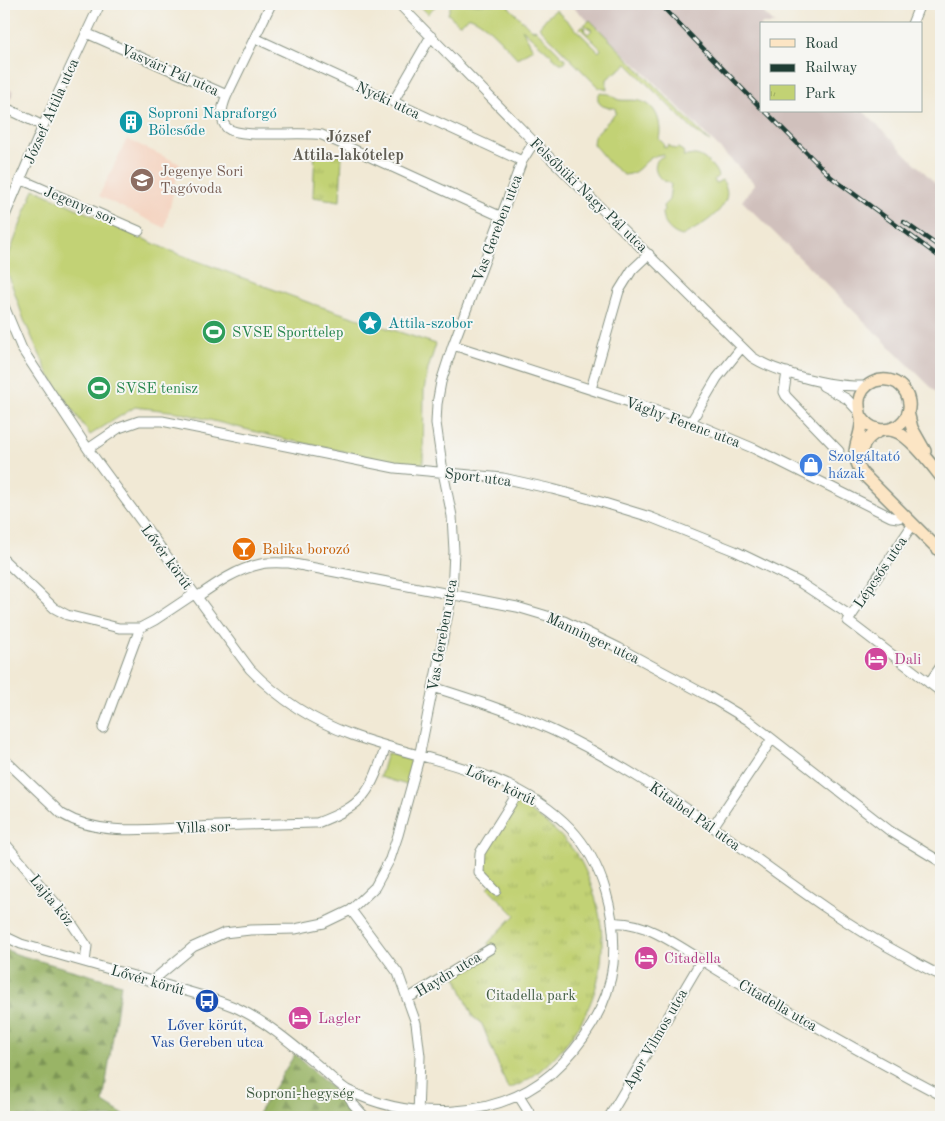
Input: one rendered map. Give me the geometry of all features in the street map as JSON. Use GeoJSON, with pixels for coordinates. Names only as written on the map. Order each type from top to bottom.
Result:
{"type":"FeatureCollection","features":[{"type":"Feature","properties":{"kind":"main road"},"geometry":{"type":"LineString","coordinates":[[857,465],[864,443],[874,433],[898,426],[905,419],[909,402],[907,395],[897,384],[884,380],[874,381],[867,386],[859,398],[860,414],[854,455],[857,465],[862,473],[941,552]]}},
{"type":"Feature","properties":{"kind":"main road"},"geometry":{"type":"LineString","coordinates":[[908,412],[912,428],[931,464]]}},
{"type":"Feature","properties":{"kind":"main road"},"geometry":{"type":"LineString","coordinates":[[860,414],[870,426],[884,430],[891,429],[903,436],[931,464],[941,477]]}},
{"type":"Feature","properties":{"kind":"street","name":"József Attila utca"},"geometry":{"type":"LineString","coordinates":[[4,218],[43,126],[100,4]]}},
{"type":"Feature","properties":{"kind":"street"},"geometry":{"type":"LineString","coordinates":[[227,95],[271,4]]}},
{"type":"Feature","properties":{"kind":"street","name":"Felsőbüki Nagy Pál utca"},"geometry":{"type":"LineString","coordinates":[[399,4],[534,142],[752,357],[766,366],[812,380]]}},
{"type":"Feature","properties":{"kind":"street"},"geometry":{"type":"LineString","coordinates":[[913,22],[920,4]]}},
{"type":"Feature","properties":{"kind":"street","name":"Vasvári Pál utca"},"geometry":{"type":"LineString","coordinates":[[86,33],[227,95],[222,113],[223,121],[229,129],[243,134],[310,133],[322,135],[502,217]]}},
{"type":"Feature","properties":{"kind":"street"},"geometry":{"type":"LineString","coordinates":[[393,102],[430,36]]}},
{"type":"Feature","properties":{"kind":"street","name":"Nyéki utca"},"geometry":{"type":"LineString","coordinates":[[254,38],[522,161]]}},
{"type":"Feature","properties":{"kind":"street"},"geometry":{"type":"LineString","coordinates":[[4,107],[43,126]]}},
{"type":"Feature","properties":{"kind":"street","name":"Vas Gereben utca"},"geometry":{"type":"LineString","coordinates":[[152,981],[193,947],[224,933],[250,930],[295,929],[324,923],[351,910],[375,887],[390,859],[419,754],[452,594],[454,551],[452,516],[436,422],[441,382],[522,161],[534,142]]}},
{"type":"Feature","properties":{"kind":"street","name":"Jegenye sor"},"geometry":{"type":"LineString","coordinates":[[20,179],[139,231]]}},
{"type":"Feature","properties":{"kind":"street"},"geometry":{"type":"LineString","coordinates":[[591,389],[619,291],[632,270],[649,254]]}},
{"type":"Feature","properties":{"kind":"street","name":"Lővér körút"},"geometry":{"type":"LineString","coordinates":[[4,306],[22,349],[88,449],[250,669],[277,694],[312,718],[350,735],[475,771],[519,791],[552,812],[582,842],[594,862],[610,905],[614,953],[607,991],[590,1027],[569,1057],[540,1085],[520,1098],[478,1114],[446,1117],[413,1116],[380,1106],[346,1090],[261,1022],[239,1009],[216,1000],[21,944],[4,936]]}},
{"type":"Feature","properties":{"kind":"street","name":"Vághy Ferenc utca"},"geometry":{"type":"LineString","coordinates":[[453,345],[691,422],[755,449],[891,517],[909,520]]}},
{"type":"Feature","properties":{"kind":"street"},"geometry":{"type":"LineString","coordinates":[[691,422],[717,378],[742,347]]}},
{"type":"Feature","properties":{"kind":"street"},"geometry":{"type":"LineString","coordinates":[[787,372],[784,392],[786,396],[839,451]]}},
{"type":"Feature","properties":{"kind":"street"},"geometry":{"type":"LineString","coordinates":[[812,380],[842,386],[867,386]]}},
{"type":"Feature","properties":{"kind":"street"},"geometry":{"type":"LineString","coordinates":[[812,380],[847,399],[860,414]]}},
{"type":"Feature","properties":{"kind":"street","name":"Sport utca"},"geometry":{"type":"LineString","coordinates":[[88,449],[119,428],[139,421],[162,421],[395,468],[503,478],[552,489],[650,517],[709,540],[799,582],[941,692]]}},
{"type":"Feature","properties":{"kind":"street","name":"Lépcsős utca"},"geometry":{"type":"LineString","coordinates":[[849,619],[909,520]]}},
{"type":"Feature","properties":{"kind":"street"},"geometry":{"type":"LineString","coordinates":[[4,560],[54,608],[67,615],[120,628],[140,628],[103,728]]}},
{"type":"Feature","properties":{"kind":"street","name":"Manninger utca"},"geometry":{"type":"LineString","coordinates":[[140,628],[239,571],[262,564],[289,563],[517,607],[564,621],[619,648],[748,720],[890,831],[941,862]]}},
{"type":"Feature","properties":{"kind":"street"},"geometry":{"type":"LineString","coordinates":[[928,682],[941,666]]}},
{"type":"Feature","properties":{"kind":"street","name":"Kitaibel Pál utca"},"geometry":{"type":"LineString","coordinates":[[433,687],[494,707],[554,731],[634,774],[713,827],[834,914],[884,945],[941,975]]}},
{"type":"Feature","properties":{"kind":"street"},"geometry":{"type":"LineString","coordinates":[[713,827],[772,739]]}},
{"type":"Feature","properties":{"kind":"street","name":"Villa sor"},"geometry":{"type":"LineString","coordinates":[[4,759],[62,814],[88,825],[102,828],[137,829],[318,823],[341,814],[363,798],[375,777],[386,746]]}},
{"type":"Feature","properties":{"kind":"street"},"geometry":{"type":"LineString","coordinates":[[496,891],[479,873],[480,853],[519,791]]}},
{"type":"Feature","properties":{"kind":"street","name":"Lajta köz"},"geometry":{"type":"LineString","coordinates":[[4,842],[68,918],[87,946],[84,962]]}},
{"type":"Feature","properties":{"kind":"street"},"geometry":{"type":"LineString","coordinates":[[351,910],[398,974],[416,1023],[420,1056],[413,1116]]}},
{"type":"Feature","properties":{"kind":"street","name":"Citadella utca"},"geometry":{"type":"LineString","coordinates":[[612,923],[623,922],[657,933],[701,961],[853,1048],[941,1095]]}},
{"type":"Feature","properties":{"kind":"street","name":"Haydn utca"},"geometry":{"type":"LineString","coordinates":[[407,999],[490,949]]}},
{"type":"Feature","properties":{"kind":"street","name":"Apor Vilmos utca"},"geometry":{"type":"LineString","coordinates":[[609,1117],[701,961]]}},
{"type":"Feature","properties":{"kind":"street"},"geometry":{"type":"LineString","coordinates":[[346,1090],[353,1104],[365,1117]]}},
{"type":"Feature","properties":{"kind":"street"},"geometry":{"type":"LineString","coordinates":[[520,1098],[532,1117]]}},
{"type":"Feature","properties":{"kind":"shaded area"},"geometry":{"type":"Polygon","coordinates":[[[570,4],[755,4],[773,22],[760,22],[760,112],[864,112],[941,189],[941,397],[742,201],[755,184],[641,69],[570,4]]]}},
{"type":"Feature","properties":{"kind":"shaded area"},"geometry":{"type":"Polygon","coordinates":[[[4,87],[14,91],[8,103],[4,101],[4,87]]]}},
{"type":"Feature","properties":{"kind":"shaded area","name":"Jegenye Sori Tagóvoda"},"geometry":{"type":"Polygon","coordinates":[[[127,139],[180,164],[165,228],[99,196],[127,139]]]}},
{"type":"Feature","properties":{"kind":"green space"},"geometry":{"type":"Polygon","coordinates":[[[418,4],[437,4],[428,14],[418,4]]]}},
{"type":"Feature","properties":{"kind":"green space"},"geometry":{"type":"Polygon","coordinates":[[[451,4],[506,4],[532,30],[535,29],[566,60],[564,63],[560,63],[522,29],[533,49],[517,58],[495,34],[476,19],[470,17],[459,24],[448,14],[451,4]]]}},
{"type":"Feature","properties":{"kind":"green space"},"geometry":{"type":"Polygon","coordinates":[[[556,10],[599,52],[601,49],[580,28],[582,26],[585,28],[584,30],[588,34],[592,30],[584,25],[590,20],[710,142],[691,128],[627,64],[608,78],[606,82],[607,90],[598,87],[539,27],[556,10]]]}},
{"type":"Feature","properties":{"kind":"green space"},"geometry":{"type":"Polygon","coordinates":[[[601,93],[609,94],[619,100],[648,104],[658,118],[660,128],[659,139],[664,144],[663,146],[666,148],[668,145],[675,149],[678,148],[683,151],[683,156],[698,156],[712,166],[718,176],[714,180],[716,183],[722,180],[726,189],[726,198],[716,214],[682,236],[668,228],[662,213],[664,210],[663,206],[669,200],[671,184],[663,181],[658,176],[655,166],[664,154],[651,158],[635,172],[624,175],[610,164],[593,144],[594,136],[616,113],[615,108],[605,107],[600,104],[598,95],[601,93]]]}},
{"type":"Feature","properties":{"kind":"green space"},"geometry":{"type":"Polygon","coordinates":[[[315,150],[342,155],[340,201],[313,197],[315,150]]]}},
{"type":"Feature","properties":{"kind":"green space","name":"SVSE Sporttelep"},"geometry":{"type":"Polygon","coordinates":[[[34,189],[168,250],[310,303],[436,344],[424,390],[423,464],[394,462],[284,439],[178,412],[135,407],[90,435],[49,375],[24,320],[5,265],[34,189]]]}},
{"type":"Feature","properties":{"kind":"green space"},"geometry":{"type":"Polygon","coordinates":[[[387,753],[413,761],[407,785],[380,777],[387,753]]]}},
{"type":"Feature","properties":{"kind":"green space","name":"Citadella park"},"geometry":{"type":"Polygon","coordinates":[[[516,801],[554,830],[568,843],[580,859],[589,879],[598,908],[602,947],[596,986],[590,1005],[581,1023],[563,1048],[542,1069],[526,1081],[508,1089],[482,1024],[473,1017],[456,977],[493,952],[488,943],[515,915],[488,888],[494,881],[482,870],[481,851],[516,801]]]}},
{"type":"Feature","properties":{"kind":"green space"},"geometry":{"type":"Polygon","coordinates":[[[4,949],[121,984],[103,1102],[127,1117],[4,1117],[4,949]]]}},
{"type":"Feature","properties":{"kind":"green space","name":"Soproni-hegység"},"geometry":{"type":"Polygon","coordinates":[[[295,1054],[362,1117],[256,1117],[295,1054]]]}},
{"type":"Feature","properties":{"kind":"railway"},"geometry":{"type":"LineString","coordinates":[[660,4],[760,107]]}},
{"type":"Feature","properties":{"kind":"railway"},"geometry":{"type":"LineString","coordinates":[[766,112],[831,177],[941,258]]}},
{"type":"Feature","properties":{"kind":"railway"},"geometry":{"type":"LineString","coordinates":[[904,222],[941,248]]}},
{"type":"Feature","properties":{"kind":"place","name":"Soproni Napraforgó Bölcsőde"},"geometry":{"type":"Point","coordinates":[131,122]}},
{"type":"Feature","properties":{"kind":"place","name":"Jegenye Sori Tagóvoda"},"geometry":{"type":"Point","coordinates":[142,180]}},
{"type":"Feature","properties":{"kind":"place","name":"Attila-szobor"},"geometry":{"type":"Point","coordinates":[370,323]}},
{"type":"Feature","properties":{"kind":"place","name":"SVSE Sporttelep"},"geometry":{"type":"Point","coordinates":[214,332]}},
{"type":"Feature","properties":{"kind":"place","name":"SVSE tenisz"},"geometry":{"type":"Point","coordinates":[99,388]}},
{"type":"Feature","properties":{"kind":"place","name":"Szolgáltató házak"},"geometry":{"type":"Point","coordinates":[811,465]}},
{"type":"Feature","properties":{"kind":"place","name":"Balika borozó"},"geometry":{"type":"Point","coordinates":[244,549]}},
{"type":"Feature","properties":{"kind":"place","name":"Dali"},"geometry":{"type":"Point","coordinates":[876,659]}},
{"type":"Feature","properties":{"kind":"place","name":"Citadella"},"geometry":{"type":"Point","coordinates":[646,958]}},
{"type":"Feature","properties":{"kind":"place","name":"Lőver körút, Vas Gereben utca"},"geometry":{"type":"Point","coordinates":[207,1001]}},
{"type":"Feature","properties":{"kind":"place","name":"Lagler"},"geometry":{"type":"Point","coordinates":[300,1018]}},
{"type":"Feature","properties":{"kind":"district","name":"József Attila-lakótelep"},"geometry":{"type":"Point","coordinates":[348,145]}}]}
